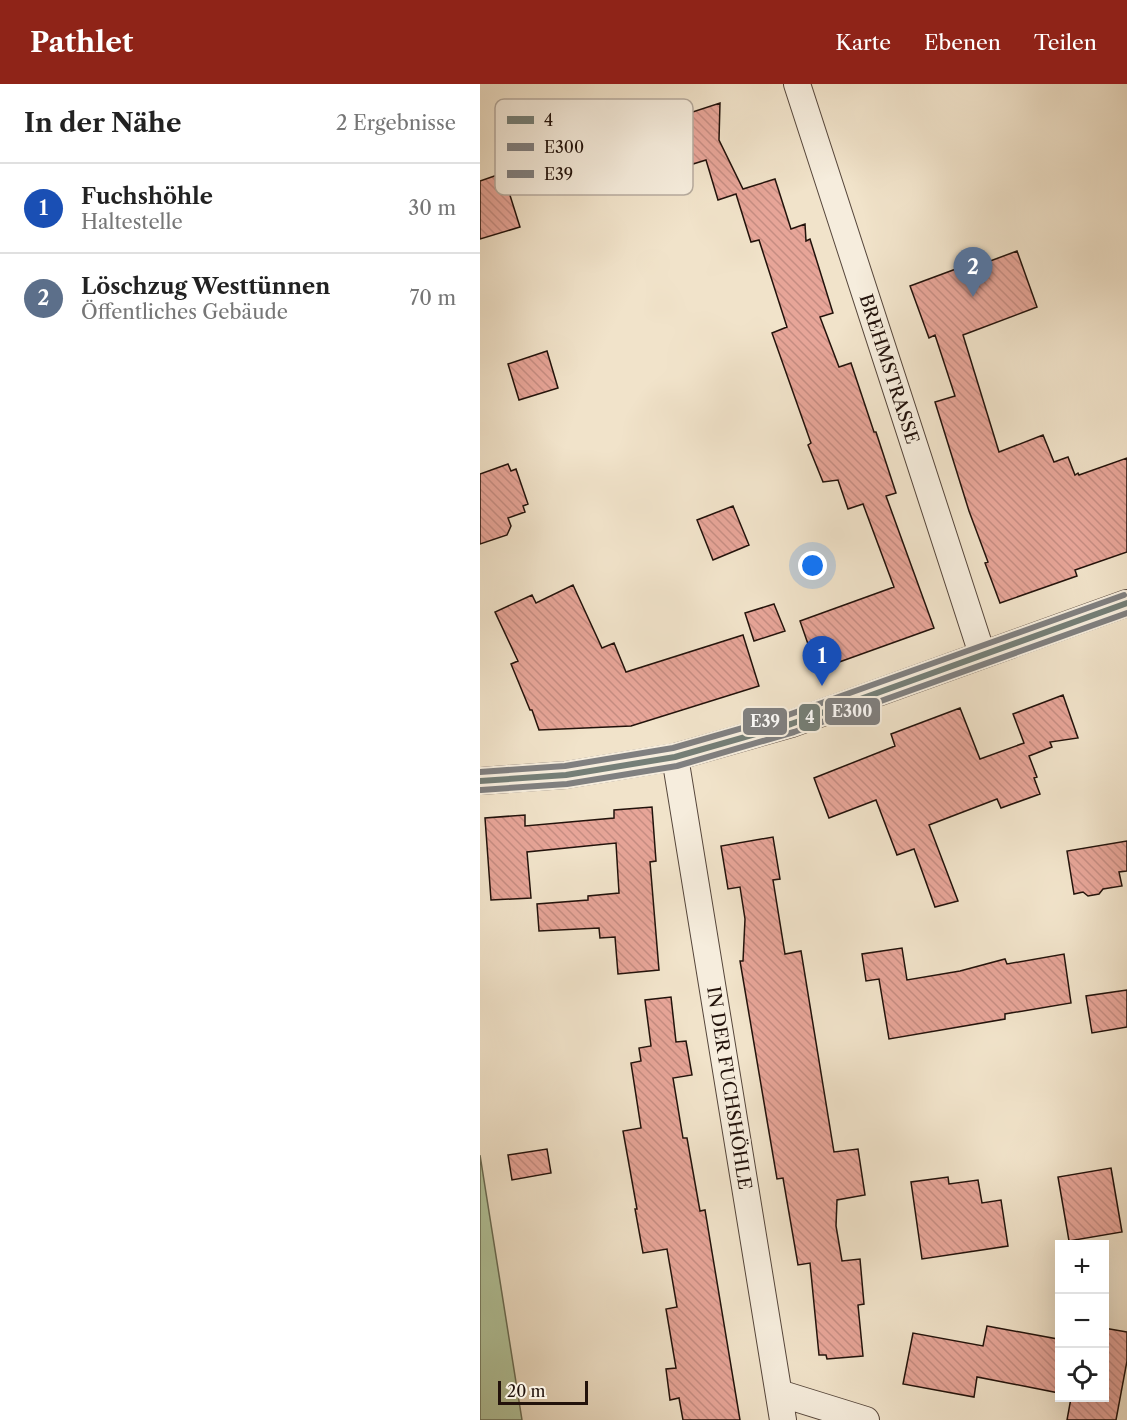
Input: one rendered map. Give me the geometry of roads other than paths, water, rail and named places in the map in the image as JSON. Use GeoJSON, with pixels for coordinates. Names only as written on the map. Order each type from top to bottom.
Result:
{"type":"FeatureCollection","features":[{"type":"Feature","properties":{"kind":"street","name":"BREHMSTRASSE"},"geometry":{"type":"LineString","coordinates":[[797,84],[982,654]]}},
{"type":"Feature","properties":{"kind":"street"},"geometry":{"type":"LineString","coordinates":[[480,781],[566,775],[675,757],[791,724],[1127,603]]}},
{"type":"Feature","properties":{"kind":"street","name":"IN DER FUCHSHÖHLE"},"geometry":{"type":"LineString","coordinates":[[675,757],[783,1420]]}},
{"type":"Feature","properties":{"kind":"street"},"geometry":{"type":"LineString","coordinates":[[779,1394],[866,1420]]}},
{"type":"Feature","properties":{"kind":"place","name":"Löschzug Westtünnen"},"geometry":{"type":"Point","coordinates":[973,297]}},
{"type":"Feature","properties":{"kind":"place","name":"Fuchshöhle"},"geometry":{"type":"Point","coordinates":[822,686]}}]}
